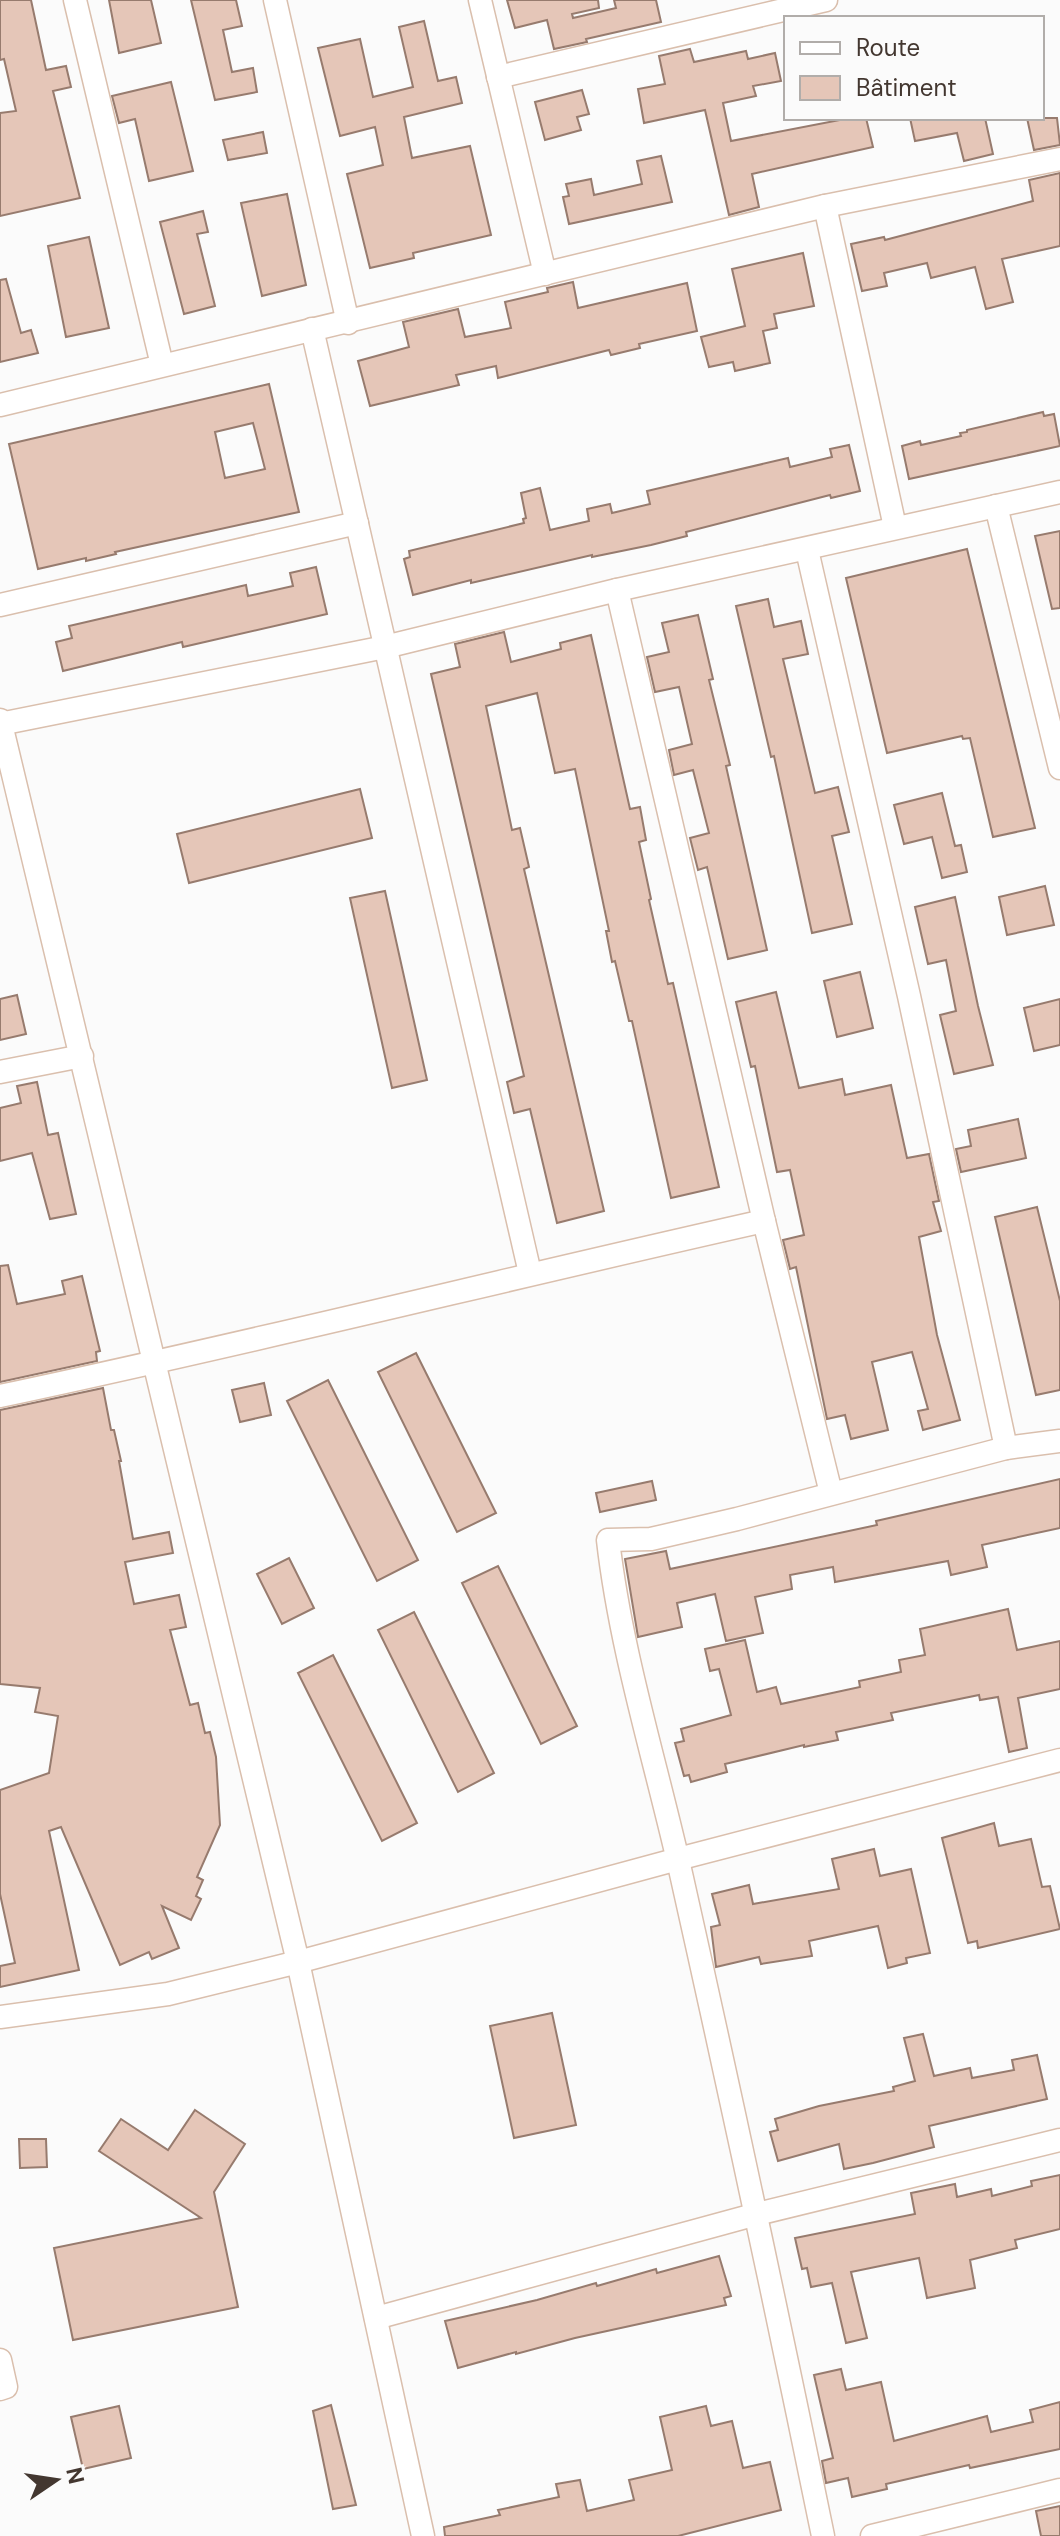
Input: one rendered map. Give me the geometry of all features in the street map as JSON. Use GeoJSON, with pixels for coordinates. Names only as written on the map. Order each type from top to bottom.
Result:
{"type":"FeatureCollection","features":[{"type":"Feature","properties":{"kind":"street"},"geometry":{"type":"LineString","coordinates":[[75,0],[162,365]]}},
{"type":"Feature","properties":{"kind":"street"},"geometry":{"type":"LineString","coordinates":[[275,0],[348,323]]}},
{"type":"Feature","properties":{"kind":"street"},"geometry":{"type":"LineString","coordinates":[[480,0],[545,274]]}},
{"type":"Feature","properties":{"kind":"street"},"geometry":{"type":"LineString","coordinates":[[498,77],[826,0]]}},
{"type":"Feature","properties":{"kind":"street"},"geometry":{"type":"LineString","coordinates":[[0,405],[825,206],[1060,159]]}},
{"type":"Feature","properties":{"kind":"street"},"geometry":{"type":"LineString","coordinates":[[825,206],[895,527]]}},
{"type":"Feature","properties":{"kind":"street"},"geometry":{"type":"LineString","coordinates":[[312,329],[530,1273]]}},
{"type":"Feature","properties":{"kind":"street"},"geometry":{"type":"LineString","coordinates":[[423,2536],[298,1962],[0,723],[385,647],[617,590],[1060,492]]}},
{"type":"Feature","properties":{"kind":"street"},"geometry":{"type":"LineString","coordinates":[[996,506],[1060,768]]}},
{"type":"Feature","properties":{"kind":"street"},"geometry":{"type":"LineString","coordinates":[[0,605],[357,523]]}},
{"type":"Feature","properties":{"kind":"street"},"geometry":{"type":"LineString","coordinates":[[807,550],[909,996],[1006,1448]]}},
{"type":"Feature","properties":{"kind":"street"},"geometry":{"type":"LineString","coordinates":[[617,590],[764,1221],[831,1493]]}},
{"type":"Feature","properties":{"kind":"street"},"geometry":{"type":"LineString","coordinates":[[0,1072],[82,1056]]}},
{"type":"Feature","properties":{"kind":"street"},"geometry":{"type":"LineString","coordinates":[[0,1396],[154,1364],[530,1273],[764,1221]]}},
{"type":"Feature","properties":{"kind":"street"},"geometry":{"type":"LineString","coordinates":[[823,2536],[757,2214],[678,1859],[614,1596],[608,1540],[651,1539],[1006,1448],[1060,1441]]}},
{"type":"Feature","properties":{"kind":"street"},"geometry":{"type":"LineString","coordinates":[[0,2017],[168,1994],[1060,1760]]}},
{"type":"Feature","properties":{"kind":"street"},"geometry":{"type":"LineString","coordinates":[[376,2318],[757,2214],[1060,2140]]}},
{"type":"Feature","properties":{"kind":"street"},"geometry":{"type":"LineString","coordinates":[[0,2360],[6,2387],[0,2389]]}},
{"type":"Feature","properties":{"kind":"street"},"geometry":{"type":"LineString","coordinates":[[872,2536],[1060,2490]]}},
{"type":"Feature","properties":{"kind":"building"},"geometry":{"type":"Polygon","coordinates":[[[0,0],[31,0],[46,70],[66,66],[71,87],[53,91],[80,198],[0,216],[0,113],[16,111],[4,59],[0,60],[0,0]]]}},
{"type":"Feature","properties":{"kind":"building"},"geometry":{"type":"Polygon","coordinates":[[[109,0],[151,0],[161,43],[119,53],[109,0]]]}},
{"type":"Feature","properties":{"kind":"building"},"geometry":{"type":"Polygon","coordinates":[[[191,0],[236,0],[242,26],[223,30],[232,72],[253,68],[257,92],[215,100],[191,0]]]}},
{"type":"Feature","properties":{"kind":"building"},"geometry":{"type":"Polygon","coordinates":[[[507,0],[598,0],[599,8],[572,14],[573,18],[616,8],[614,0],[656,0],[661,22],[554,49],[547,20],[515,28],[507,0]]]}},
{"type":"Feature","properties":{"kind":"building"},"geometry":{"type":"Polygon","coordinates":[[[424,21],[438,81],[456,77],[462,103],[404,117],[412,158],[470,146],[491,235],[413,253],[414,258],[370,268],[347,174],[383,165],[375,127],[340,136],[318,48],[360,39],[373,97],[413,87],[399,27],[424,21]]]}},
{"type":"Feature","properties":{"kind":"building"},"geometry":{"type":"Polygon","coordinates":[[[690,49],[694,62],[746,51],[748,59],[775,53],[781,81],[753,86],[756,96],[723,103],[731,141],[840,120],[866,120],[873,147],[752,174],[759,207],[729,215],[705,110],[644,123],[638,89],[665,84],[659,56],[690,49]]]}},
{"type":"Feature","properties":{"kind":"building"},"geometry":{"type":"Polygon","coordinates":[[[171,82],[193,171],[149,181],[135,119],[119,123],[112,96],[171,82]]]}},
{"type":"Feature","properties":{"kind":"building"},"geometry":{"type":"Polygon","coordinates":[[[582,90],[589,114],[577,117],[581,130],[545,140],[535,102],[582,90]]]}},
{"type":"Feature","properties":{"kind":"building"},"geometry":{"type":"Polygon","coordinates":[[[1057,118],[1060,145],[1034,150],[1027,120],[1057,118]]]}},
{"type":"Feature","properties":{"kind":"building"},"geometry":{"type":"Polygon","coordinates":[[[910,120],[985,120],[993,154],[964,161],[957,133],[915,141],[910,120]]]}},
{"type":"Feature","properties":{"kind":"building"},"geometry":{"type":"Polygon","coordinates":[[[263,132],[267,153],[228,160],[223,140],[263,132]]]}},
{"type":"Feature","properties":{"kind":"building"},"geometry":{"type":"Polygon","coordinates":[[[661,156],[672,202],[569,224],[563,197],[569,196],[566,184],[591,179],[594,195],[642,184],[637,161],[661,156]]]}},
{"type":"Feature","properties":{"kind":"building"},"geometry":{"type":"Polygon","coordinates":[[[1060,173],[1060,246],[1002,259],[1013,302],[986,309],[975,267],[931,278],[927,263],[884,273],[887,286],[862,291],[851,244],[884,237],[885,240],[1033,201],[1029,180],[1060,173]]]}},
{"type":"Feature","properties":{"kind":"building"},"geometry":{"type":"Polygon","coordinates":[[[287,194],[306,285],[262,296],[241,203],[287,194]]]}},
{"type":"Feature","properties":{"kind":"building"},"geometry":{"type":"Polygon","coordinates":[[[203,211],[208,232],[197,234],[215,306],[184,314],[160,222],[203,211]]]}},
{"type":"Feature","properties":{"kind":"building"},"geometry":{"type":"Polygon","coordinates":[[[89,237],[109,328],[66,337],[48,246],[89,237]]]}},
{"type":"Feature","properties":{"kind":"building"},"geometry":{"type":"Polygon","coordinates":[[[803,253],[814,306],[774,314],[777,328],[763,331],[770,363],[735,371],[733,362],[709,367],[701,337],[745,326],[732,269],[803,253]]]}},
{"type":"Feature","properties":{"kind":"building"},"geometry":{"type":"Polygon","coordinates":[[[6,279],[21,333],[31,330],[38,353],[0,362],[0,280],[6,279]]]}},
{"type":"Feature","properties":{"kind":"building"},"geometry":{"type":"Polygon","coordinates":[[[573,282],[578,308],[687,283],[697,331],[639,344],[640,348],[611,355],[609,350],[498,378],[496,366],[456,375],[459,385],[370,406],[358,361],[409,347],[403,322],[458,309],[465,337],[511,328],[505,302],[548,292],[547,288],[573,282]]]}},
{"type":"Feature","properties":{"kind":"building"},"geometry":{"type":"Polygon","coordinates":[[[269,384],[299,512],[86,561],[86,558],[38,569],[9,444],[269,384]],[[253,423],[215,432],[225,478],[265,469],[253,423]]]}},
{"type":"Feature","properties":{"kind":"building"},"geometry":{"type":"Polygon","coordinates":[[[1043,412],[1044,416],[1054,414],[1060,446],[909,479],[902,446],[961,436],[960,433],[967,430],[1043,412]]]}},
{"type":"Feature","properties":{"kind":"building"},"geometry":{"type":"Polygon","coordinates":[[[849,445],[860,491],[831,498],[830,495],[686,532],[687,536],[651,545],[592,555],[471,583],[471,580],[413,595],[404,559],[410,557],[409,551],[524,523],[523,519],[526,518],[521,493],[540,488],[550,530],[589,521],[587,509],[610,504],[612,513],[650,504],[647,491],[788,458],[790,467],[832,457],[830,449],[849,445]]]}},
{"type":"Feature","properties":{"kind":"building"},"geometry":{"type":"Polygon","coordinates":[[[1060,531],[1060,608],[1052,609],[1035,536],[1060,531]]]}},
{"type":"Feature","properties":{"kind":"building"},"geometry":{"type":"Polygon","coordinates":[[[967,549],[1035,828],[993,837],[970,738],[963,739],[962,736],[887,753],[846,578],[967,549]]]}},
{"type":"Feature","properties":{"kind":"building"},"geometry":{"type":"Polygon","coordinates":[[[316,567],[327,614],[183,647],[182,642],[63,671],[56,642],[72,638],[69,626],[246,585],[248,596],[293,586],[290,573],[316,567]]]}},
{"type":"Feature","properties":{"kind":"building"},"geometry":{"type":"Polygon","coordinates":[[[768,599],[774,627],[801,621],[808,654],[783,659],[815,793],[838,787],[849,832],[832,836],[852,924],[812,933],[774,756],[771,757],[736,606],[768,599]]]}},
{"type":"Feature","properties":{"kind":"building"},"geometry":{"type":"Polygon","coordinates":[[[698,615],[713,679],[709,680],[730,765],[726,766],[767,950],[728,959],[707,867],[698,870],[690,838],[709,833],[693,770],[674,775],[669,750],[692,744],[679,687],[655,692],[647,657],[669,652],[662,623],[698,615]]]}},
{"type":"Feature","properties":{"kind":"building"},"geometry":{"type":"Polygon","coordinates":[[[504,632],[511,662],[561,649],[560,643],[591,635],[630,809],[640,807],[646,840],[639,842],[649,900],[668,984],[673,983],[719,1187],[671,1198],[632,1021],[629,1021],[615,961],[612,962],[606,931],[609,931],[575,769],[555,773],[537,693],[486,706],[512,830],[520,828],[529,867],[524,869],[604,1211],[557,1223],[530,1109],[514,1113],[507,1082],[524,1076],[431,674],[460,667],[455,644],[504,632]]]}},
{"type":"Feature","properties":{"kind":"building"},"geometry":{"type":"Polygon","coordinates":[[[360,789],[372,838],[189,883],[177,834],[360,789]]]}},
{"type":"Feature","properties":{"kind":"building"},"geometry":{"type":"Polygon","coordinates":[[[942,793],[955,846],[961,845],[967,872],[942,878],[932,837],[904,844],[894,805],[942,793]]]}},
{"type":"Feature","properties":{"kind":"building"},"geometry":{"type":"Polygon","coordinates":[[[1045,886],[1054,925],[1007,935],[999,897],[1045,886]]]}},
{"type":"Feature","properties":{"kind":"building"},"geometry":{"type":"Polygon","coordinates":[[[385,891],[427,1080],[392,1088],[350,898],[385,891]]]}},
{"type":"Feature","properties":{"kind":"building"},"geometry":{"type":"Polygon","coordinates":[[[955,897],[993,1065],[954,1074],[940,1015],[956,1011],[946,960],[928,964],[915,907],[955,897]]]}},
{"type":"Feature","properties":{"kind":"building"},"geometry":{"type":"Polygon","coordinates":[[[860,972],[873,1028],[837,1037],[824,981],[860,972]]]}},
{"type":"Feature","properties":{"kind":"building"},"geometry":{"type":"Polygon","coordinates":[[[776,992],[799,1088],[842,1079],[845,1095],[891,1085],[907,1158],[929,1154],[939,1201],[933,1202],[941,1231],[919,1237],[937,1335],[960,1420],[923,1430],[918,1411],[928,1409],[912,1352],[872,1362],[888,1430],[851,1439],[845,1415],[827,1419],[796,1267],[790,1269],[783,1240],[804,1235],[790,1170],[777,1172],[755,1066],[751,1067],[736,1002],[776,992]]]}},
{"type":"Feature","properties":{"kind":"building"},"geometry":{"type":"Polygon","coordinates":[[[17,995],[26,1034],[0,1040],[0,999],[17,995]]]}},
{"type":"Feature","properties":{"kind":"building"},"geometry":{"type":"Polygon","coordinates":[[[1060,999],[1060,1045],[1034,1051],[1024,1008],[1060,999]]]}},
{"type":"Feature","properties":{"kind":"building"},"geometry":{"type":"Polygon","coordinates":[[[37,1082],[48,1135],[58,1133],[76,1214],[50,1219],[32,1153],[0,1161],[0,1108],[21,1103],[17,1086],[37,1082]]]}},
{"type":"Feature","properties":{"kind":"building"},"geometry":{"type":"Polygon","coordinates":[[[1018,1119],[1026,1158],[961,1172],[956,1149],[971,1146],[968,1130],[1018,1119]]]}},
{"type":"Feature","properties":{"kind":"building"},"geometry":{"type":"Polygon","coordinates":[[[1037,1207],[1060,1301],[1060,1390],[1036,1395],[995,1217],[1037,1207]]]}},
{"type":"Feature","properties":{"kind":"building"},"geometry":{"type":"Polygon","coordinates":[[[8,1265],[17,1304],[65,1294],[62,1281],[82,1276],[100,1351],[96,1352],[97,1361],[0,1382],[0,1266],[8,1265]]]}},
{"type":"Feature","properties":{"kind":"building"},"geometry":{"type":"Polygon","coordinates":[[[416,1353],[496,1513],[457,1532],[378,1372],[416,1353]]]}},
{"type":"Feature","properties":{"kind":"building"},"geometry":{"type":"Polygon","coordinates":[[[328,1380],[418,1560],[377,1581],[287,1401],[328,1380]]]}},
{"type":"Feature","properties":{"kind":"building"},"geometry":{"type":"Polygon","coordinates":[[[264,1383],[271,1415],[240,1422],[232,1390],[264,1383]]]}},
{"type":"Feature","properties":{"kind":"building"},"geometry":{"type":"Polygon","coordinates":[[[103,1388],[121,1461],[133,1539],[169,1532],[173,1553],[125,1562],[134,1604],[179,1595],[186,1627],[170,1630],[190,1705],[198,1703],[205,1733],[210,1732],[216,1757],[220,1825],[197,1877],[203,1880],[196,1896],[201,1899],[191,1920],[162,1906],[179,1948],[152,1959],[149,1952],[120,1965],[61,1827],[49,1831],[79,1970],[0,1987],[0,1966],[15,1963],[0,1894],[0,1790],[49,1773],[58,1716],[35,1712],[40,1688],[0,1684],[0,1410],[103,1388]]]}},
{"type":"Feature","properties":{"kind":"building"},"geometry":{"type":"Polygon","coordinates":[[[1060,1479],[1060,1528],[982,1545],[987,1567],[951,1575],[948,1561],[835,1582],[833,1567],[790,1575],[792,1589],[755,1597],[763,1633],[726,1641],[715,1594],[677,1603],[682,1627],[638,1637],[625,1559],[666,1551],[670,1569],[877,1525],[876,1521],[1060,1479]]]}},
{"type":"Feature","properties":{"kind":"building"},"geometry":{"type":"Polygon","coordinates":[[[652,1481],[656,1500],[600,1512],[596,1493],[652,1481]]]}},
{"type":"Feature","properties":{"kind":"building"},"geometry":{"type":"Polygon","coordinates":[[[289,1558],[314,1608],[282,1624],[257,1574],[289,1558]]]}},
{"type":"Feature","properties":{"kind":"building"},"geometry":{"type":"Polygon","coordinates":[[[498,1566],[577,1726],[541,1744],[462,1583],[498,1566]]]}},
{"type":"Feature","properties":{"kind":"building"},"geometry":{"type":"Polygon","coordinates":[[[1008,1609],[1017,1650],[1060,1641],[1060,1689],[1018,1698],[1027,1748],[1009,1752],[998,1697],[980,1700],[979,1695],[891,1713],[893,1720],[836,1732],[838,1740],[725,1764],[727,1772],[691,1782],[689,1775],[684,1776],[675,1743],[684,1741],[681,1729],[731,1715],[719,1669],[710,1671],[705,1649],[745,1640],[757,1692],[776,1687],[781,1704],[860,1687],[859,1681],[901,1672],[899,1660],[925,1655],[920,1629],[1008,1609]]]}},
{"type":"Feature","properties":{"kind":"building"},"geometry":{"type":"Polygon","coordinates":[[[414,1612],[494,1773],[458,1792],[378,1630],[414,1612]]]}},
{"type":"Feature","properties":{"kind":"building"},"geometry":{"type":"Polygon","coordinates":[[[333,1655],[417,1823],[382,1841],[298,1673],[333,1655]]]}},
{"type":"Feature","properties":{"kind":"building"},"geometry":{"type":"Polygon","coordinates":[[[994,1823],[999,1846],[1031,1839],[1042,1887],[1050,1886],[1060,1929],[978,1948],[977,1941],[968,1943],[942,1838],[994,1823]]]}},
{"type":"Feature","properties":{"kind":"building"},"geometry":{"type":"Polygon","coordinates":[[[874,1849],[880,1876],[911,1869],[930,1953],[906,1958],[907,1963],[888,1968],[878,1926],[809,1941],[812,1956],[761,1964],[759,1957],[716,1967],[711,1927],[720,1925],[712,1894],[749,1885],[753,1904],[839,1889],[832,1859],[874,1849]]]}},
{"type":"Feature","properties":{"kind":"building"},"geometry":{"type":"Polygon","coordinates":[[[552,2013],[576,2125],[514,2138],[490,2026],[552,2013]]]}},
{"type":"Feature","properties":{"kind":"building"},"geometry":{"type":"Polygon","coordinates":[[[923,2034],[934,2076],[970,2068],[972,2078],[1014,2070],[1012,2060],[1037,2055],[1047,2099],[929,2126],[934,2147],[873,2163],[844,2169],[839,2144],[778,2161],[770,2132],[778,2130],[775,2119],[819,2106],[894,2091],[893,2087],[915,2081],[904,2038],[923,2034]]]}},
{"type":"Feature","properties":{"kind":"building"},"geometry":{"type":"Polygon","coordinates":[[[195,2110],[245,2144],[214,2192],[238,2307],[73,2340],[54,2248],[201,2218],[99,2151],[121,2119],[168,2150],[195,2110]]]}},
{"type":"Feature","properties":{"kind":"building"},"geometry":{"type":"Polygon","coordinates":[[[19,2139],[46,2139],[47,2167],[20,2168],[19,2139]]]}},
{"type":"Feature","properties":{"kind":"building"},"geometry":{"type":"Polygon","coordinates":[[[1060,2175],[1060,2229],[1015,2240],[1017,2248],[970,2260],[975,2288],[927,2298],[919,2258],[851,2272],[867,2338],[846,2343],[832,2283],[811,2287],[807,2268],[802,2269],[795,2238],[915,2214],[911,2193],[955,2184],[957,2197],[991,2189],[992,2196],[1032,2186],[1031,2181],[1060,2175]]]}},
{"type":"Feature","properties":{"kind":"building"},"geometry":{"type":"Polygon","coordinates":[[[719,2256],[731,2296],[724,2298],[726,2305],[575,2338],[458,2368],[445,2321],[719,2256]]]}},
{"type":"Feature","properties":{"kind":"building"},"geometry":{"type":"Polygon","coordinates":[[[841,2369],[846,2390],[881,2382],[894,2441],[987,2416],[991,2432],[1033,2422],[1030,2410],[1060,2402],[1060,2449],[886,2484],[887,2489],[852,2497],[848,2478],[826,2483],[822,2461],[833,2458],[814,2375],[841,2369]]]}},
{"type":"Feature","properties":{"kind":"building"},"geometry":{"type":"Polygon","coordinates":[[[331,2405],[356,2505],[333,2509],[313,2411],[331,2405]]]}},
{"type":"Feature","properties":{"kind":"building"},"geometry":{"type":"Polygon","coordinates":[[[119,2406],[131,2458],[83,2469],[71,2417],[119,2406]]]}},
{"type":"Feature","properties":{"kind":"building"},"geometry":{"type":"Polygon","coordinates":[[[706,2406],[711,2426],[732,2421],[743,2468],[770,2462],[781,2510],[678,2536],[445,2536],[444,2527],[500,2515],[498,2510],[559,2497],[556,2484],[580,2480],[587,2511],[634,2500],[629,2480],[672,2470],[660,2417],[706,2406]]]}},
{"type":"Feature","properties":{"kind":"building"},"geometry":{"type":"Polygon","coordinates":[[[1060,2506],[1060,2536],[1041,2536],[1036,2511],[1060,2506]]]}}]}
